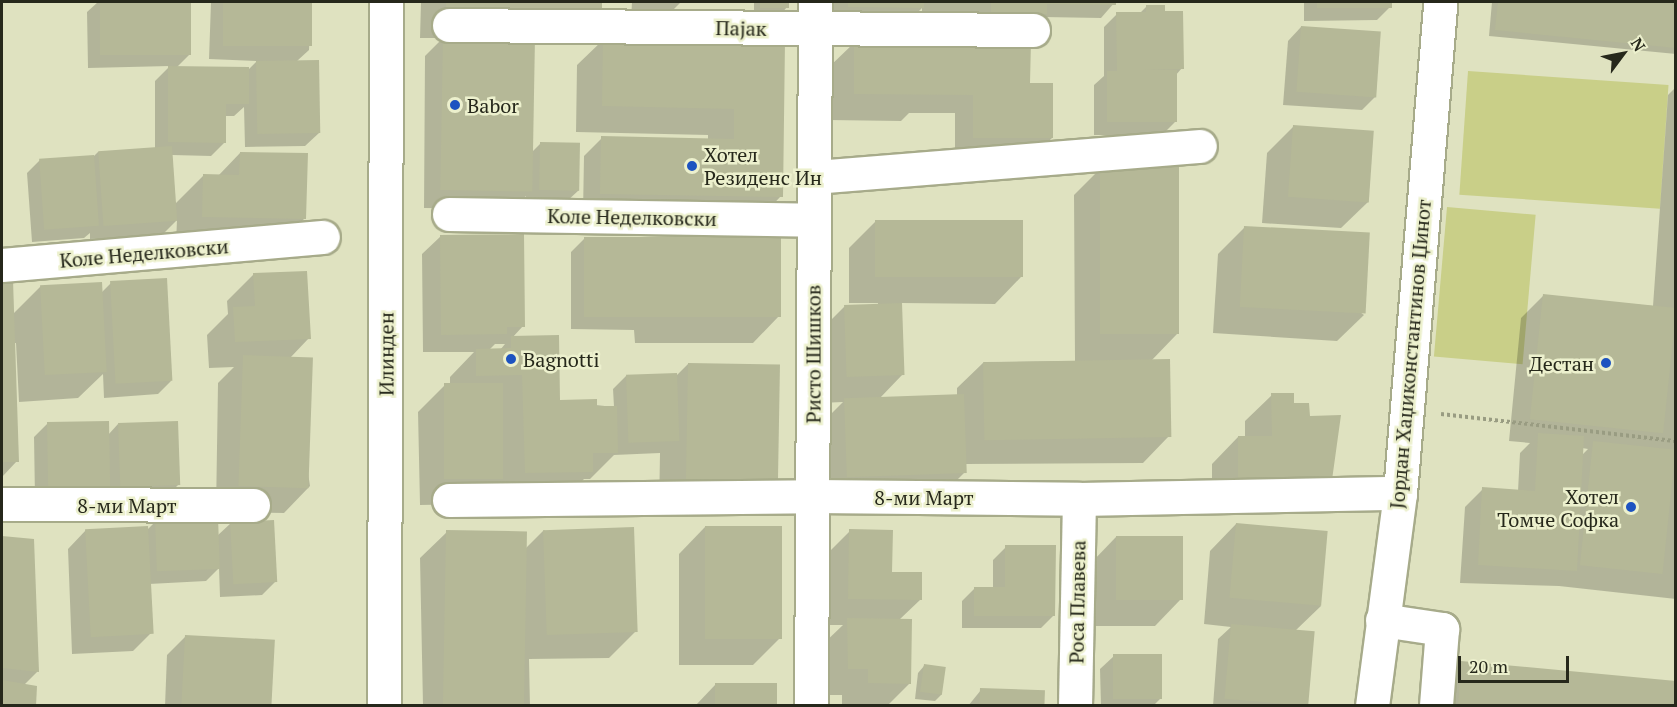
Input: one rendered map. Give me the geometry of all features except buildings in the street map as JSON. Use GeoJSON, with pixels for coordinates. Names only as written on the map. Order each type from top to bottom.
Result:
{"type":"FeatureCollection","features":[{"type":"Feature","properties":{"kind":"street","name":"Илинден"},"geometry":{"type":"LineString","coordinates":[[384,705],[386,2]]}},
{"type":"Feature","properties":{"kind":"street","name":"Јордан Хаџиконстантинов Џинот"},"geometry":{"type":"LineString","coordinates":[[1372,705],[1400,493],[1440,2]]}},
{"type":"Feature","properties":{"kind":"street","name":"Пајак"},"geometry":{"type":"LineString","coordinates":[[449,25],[815,15],[1033,30]]}},
{"type":"Feature","properties":{"kind":"street","name":"Ристо Шишков"},"geometry":{"type":"LineString","coordinates":[[811,705],[815,15]]}},
{"type":"Feature","properties":{"kind":"street"},"geometry":{"type":"LineString","coordinates":[[814,177],[1200,146]]}},
{"type":"Feature","properties":{"kind":"street","name":"Коле Неделковски"},"geometry":{"type":"LineString","coordinates":[[449,214],[814,220]]}},
{"type":"Feature","properties":{"kind":"street","name":"Коле Неделковски"},"geometry":{"type":"LineString","coordinates":[[2,265],[323,237]]}},
{"type":"Feature","properties":{"kind":"street","name":"8-ми Март"},"geometry":{"type":"LineString","coordinates":[[449,500],[813,496],[1079,499],[1400,493]]}},
{"type":"Feature","properties":{"kind":"street","name":"Роса Плавева"},"geometry":{"type":"LineString","coordinates":[[1075,705],[1079,499]]}},
{"type":"Feature","properties":{"kind":"street","name":"8-ми Март"},"geometry":{"type":"LineString","coordinates":[[2,504],[253,505]]}},
{"type":"Feature","properties":{"kind":"street"},"geometry":{"type":"LineString","coordinates":[[1383,620],[1442,629],[1436,705]]}},
{"type":"Feature","properties":{"kind":"path"},"geometry":{"type":"LineString","coordinates":[[1406,410],[1676,441]]}},
{"type":"Feature","properties":{"kind":"green space"},"geometry":{"type":"Polygon","coordinates":[[[1468,71],[1669,85],[1660,209],[1459,195],[1468,71]]]}},
{"type":"Feature","properties":{"kind":"green space"},"geometry":{"type":"Polygon","coordinates":[[[1447,207],[1536,215],[1523,364],[1434,356],[1447,207]]]}},
{"type":"Feature","properties":{"kind":"place","name":"Babor"},"geometry":{"type":"Point","coordinates":[455,105]}},
{"type":"Feature","properties":{"kind":"place","name":"Хотел Резиденс Ин"},"geometry":{"type":"Point","coordinates":[692,166]}},
{"type":"Feature","properties":{"kind":"place","name":"Bagnotti"},"geometry":{"type":"Point","coordinates":[511,359]}},
{"type":"Feature","properties":{"kind":"place","name":"Дестан"},"geometry":{"type":"Point","coordinates":[1606,363]}},
{"type":"Feature","properties":{"kind":"place","name":"Хотел Томче Софка"},"geometry":{"type":"Point","coordinates":[1631,507]}}]}
